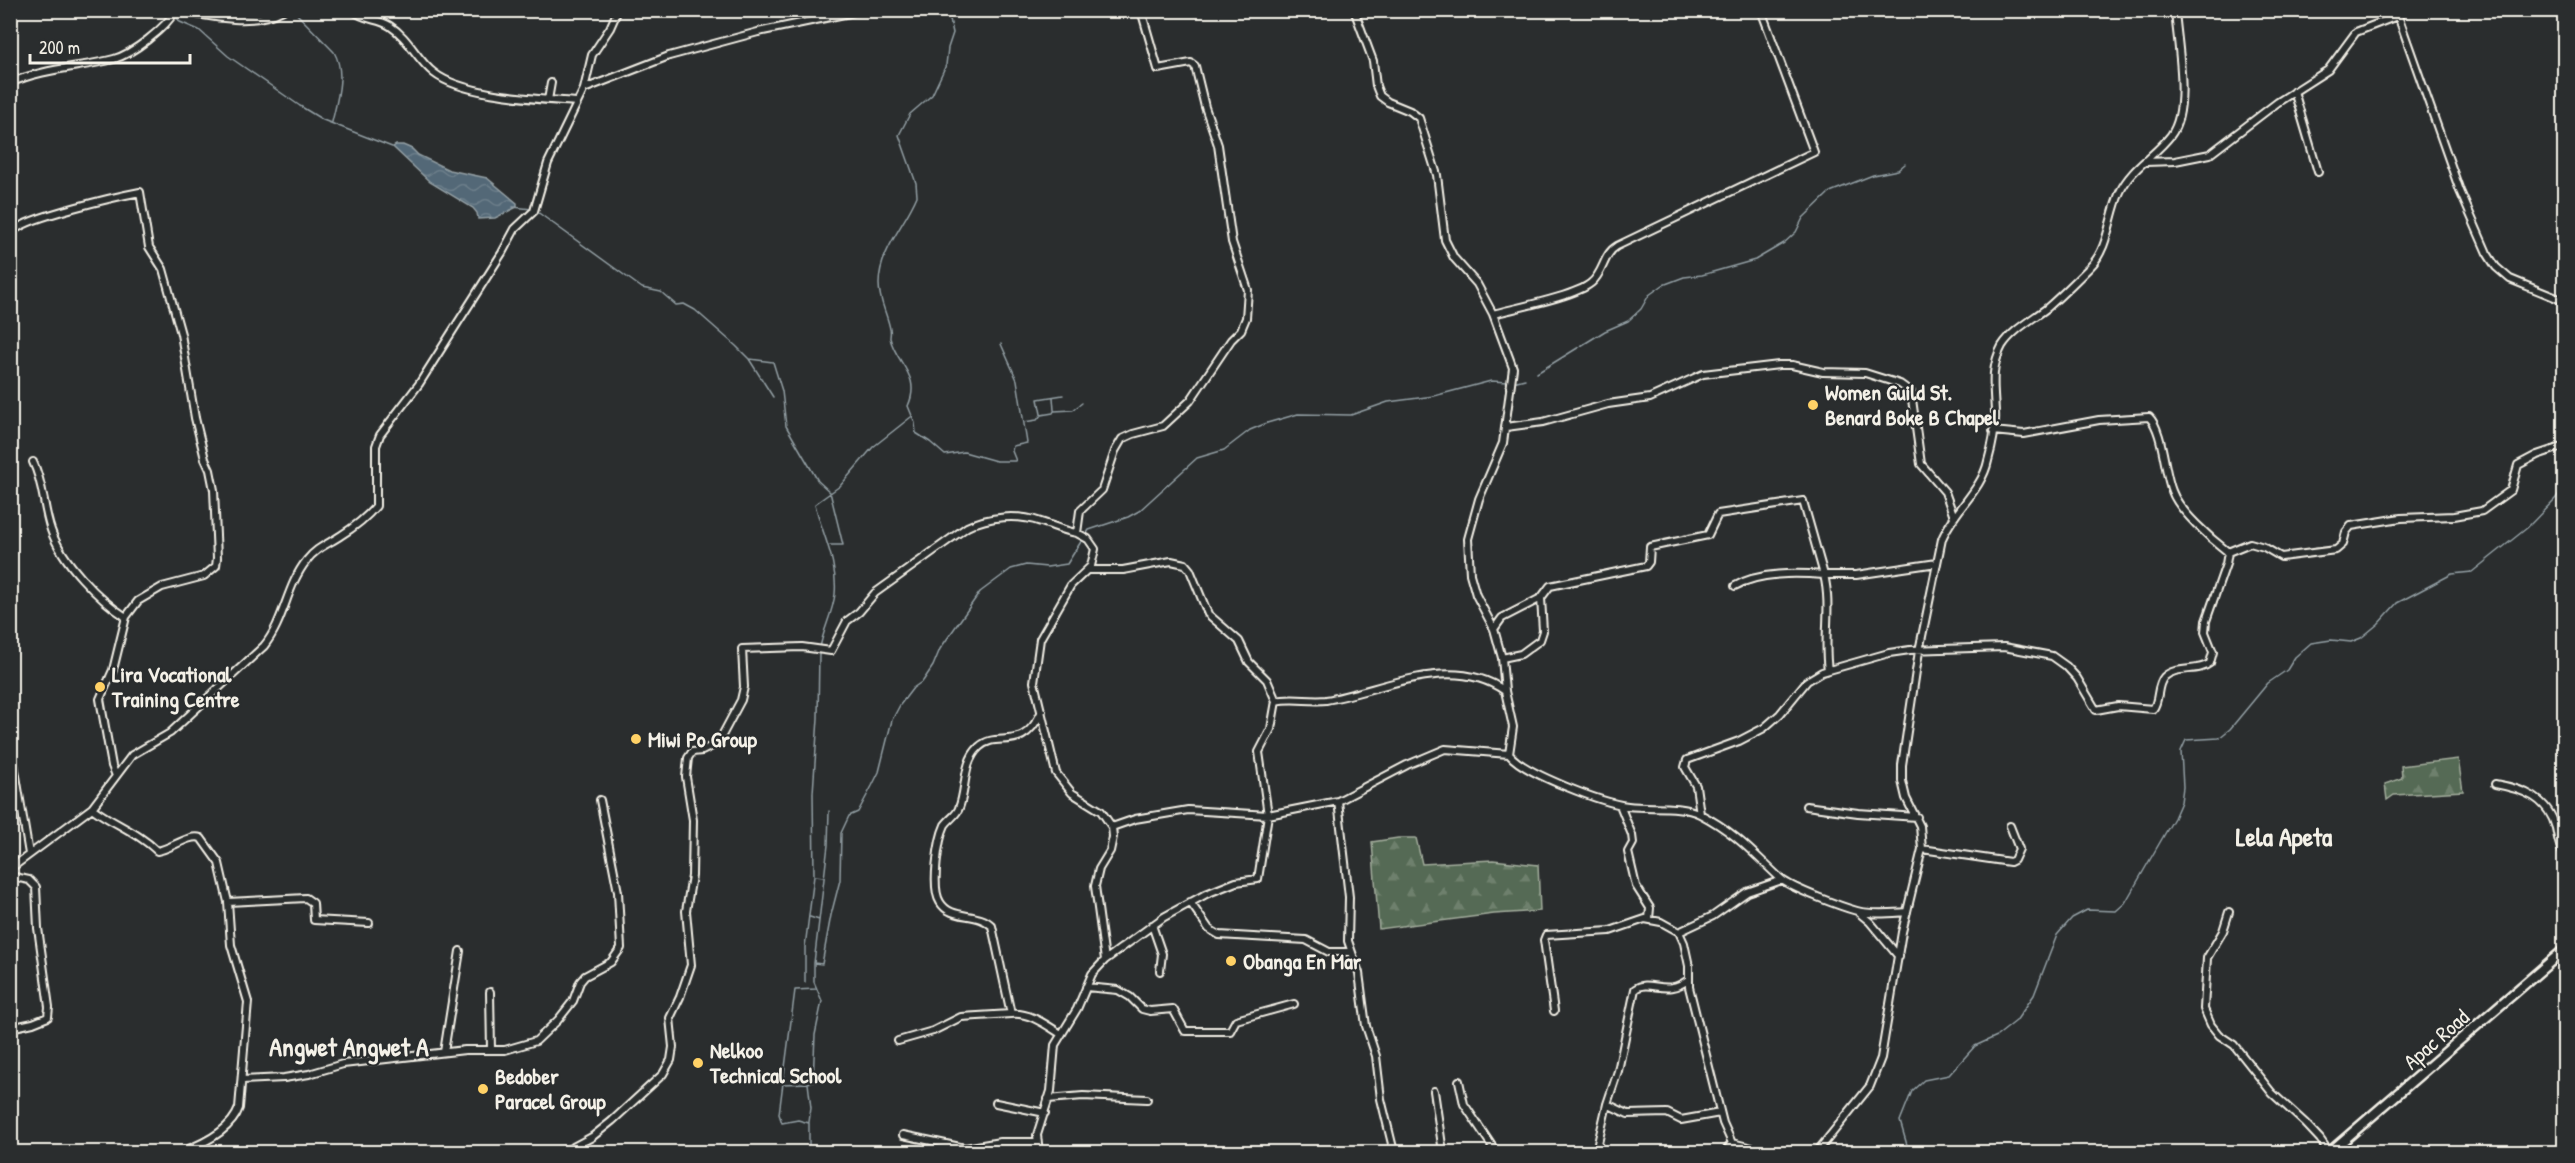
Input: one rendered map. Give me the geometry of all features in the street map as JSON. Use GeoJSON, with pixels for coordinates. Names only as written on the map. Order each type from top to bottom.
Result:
{"type":"FeatureCollection","features":[{"type":"Feature","properties":{"kind":"main road","name":"Apac Road"},"geometry":{"type":"LineString","coordinates":[[2329,1152],[2565,950]]}},
{"type":"Feature","properties":{"kind":"street"},"geometry":{"type":"LineString","coordinates":[[10,83],[51,70],[117,58],[156,33],[175,11],[251,20],[269,18],[283,10]]}},
{"type":"Feature","properties":{"kind":"street"},"geometry":{"type":"LineString","coordinates":[[352,10],[369,20],[389,25],[413,48],[422,64],[442,80],[471,89],[576,102]]}},
{"type":"Feature","properties":{"kind":"street"},"geometry":{"type":"LineString","coordinates":[[10,869],[92,808],[132,755],[170,733],[264,646],[274,633],[295,577],[314,550],[347,532],[376,507],[376,446],[380,435],[419,384],[502,253],[510,236],[534,211],[548,163],[584,89],[592,55],[610,28],[618,10]]}},
{"type":"Feature","properties":{"kind":"street"},"geometry":{"type":"LineString","coordinates":[[584,89],[669,56],[758,32],[864,10]]}},
{"type":"Feature","properties":{"kind":"street"},"geometry":{"type":"LineString","coordinates":[[1077,533],[1082,508],[1102,490],[1114,455],[1122,440],[1133,434],[1163,426],[1190,401],[1220,354],[1241,330],[1248,308],[1247,284],[1232,242],[1218,146],[1195,66],[1191,63],[1158,69],[1141,10]]}},
{"type":"Feature","properties":{"kind":"street"},"geometry":{"type":"LineString","coordinates":[[1354,10],[1373,61],[1376,86],[1380,96],[1416,115],[1422,125],[1437,175],[1445,240],[1454,258],[1477,284],[1493,314],[1514,368],[1501,451],[1479,499],[1468,539],[1470,574],[1476,595],[1494,629],[1502,658],[1505,691],[1513,727],[1509,754]]}},
{"type":"Feature","properties":{"kind":"street"},"geometry":{"type":"LineString","coordinates":[[1493,314],[1583,289],[1600,274],[1609,253],[1617,246],[1814,152],[1761,10]]}},
{"type":"Feature","properties":{"kind":"street"},"geometry":{"type":"LineString","coordinates":[[1817,1152],[1862,1098],[1877,1071],[1907,912],[1922,849],[1922,836],[1917,817],[1906,798],[1902,781],[1902,765],[1919,651],[1942,539],[1988,464],[1995,412],[1992,383],[2000,349],[2008,339],[2068,289],[2094,263],[2102,248],[2121,189],[2131,174],[2172,134],[2179,118],[2181,102],[2175,10]]}},
{"type":"Feature","properties":{"kind":"street"},"geometry":{"type":"LineString","coordinates":[[2144,162],[2175,161],[2210,154],[2294,91],[2328,70],[2356,32],[2397,13],[2460,190],[2491,261],[2510,279],[2565,301]]}},
{"type":"Feature","properties":{"kind":"street"},"geometry":{"type":"LineString","coordinates":[[548,100],[551,83]]}},
{"type":"Feature","properties":{"kind":"street"},"geometry":{"type":"LineString","coordinates":[[2294,91],[2318,172]]}},
{"type":"Feature","properties":{"kind":"street"},"geometry":{"type":"LineString","coordinates":[[10,238],[16,229],[31,222],[75,208],[140,192],[149,247],[163,269],[181,334],[195,418],[214,490],[218,558],[216,566],[204,576],[162,587],[138,601],[126,617],[113,670],[100,699],[112,766],[116,776]]}},
{"type":"Feature","properties":{"kind":"street"},"geometry":{"type":"LineString","coordinates":[[1506,426],[1543,423],[1608,404],[1650,398],[1694,377],[1714,372],[1792,365],[1823,372],[1865,373],[1900,384],[1911,392],[1921,464],[1945,492],[1954,516]]}},
{"type":"Feature","properties":{"kind":"street"},"geometry":{"type":"LineString","coordinates":[[1993,431],[2024,434],[2090,421],[2149,417],[2156,429],[2174,497],[2213,540],[2228,552]]}},
{"type":"Feature","properties":{"kind":"street"},"geometry":{"type":"LineString","coordinates":[[2228,552],[2250,543],[2264,547],[2281,557],[2336,550],[2343,544],[2348,528],[2356,525],[2401,518],[2454,516],[2482,511],[2511,490],[2518,465],[2537,455],[2565,446]]}},
{"type":"Feature","properties":{"kind":"street"},"geometry":{"type":"LineString","coordinates":[[33,462],[41,478],[51,531],[58,544],[95,594],[126,617]]}},
{"type":"Feature","properties":{"kind":"street"},"geometry":{"type":"LineString","coordinates":[[1494,629],[1508,613],[1541,598],[1550,586],[1647,566],[1650,547],[1708,535],[1714,518],[1718,514],[1803,501],[1828,597],[1826,646],[1828,670]]}},
{"type":"Feature","properties":{"kind":"street"},"geometry":{"type":"LineString","coordinates":[[564,1152],[584,1142],[612,1121],[663,1074],[671,1060],[673,1047],[670,1018],[680,998],[690,965],[686,911],[692,876],[693,820],[686,777],[687,758],[692,752],[702,751],[718,743],[741,700],[744,687],[742,649],[802,648],[831,651],[847,621],[859,612],[874,593],[967,527],[983,520],[1020,518],[1040,521],[1061,530],[1077,533],[1088,539],[1095,549],[1088,570],[1071,585],[1040,640],[1034,678],[1047,744],[1058,777],[1072,794],[1101,811],[1112,827],[1113,837],[1110,851],[1099,869],[1095,886],[1105,960]]}},
{"type":"Feature","properties":{"kind":"street"},"geometry":{"type":"LineString","coordinates":[[1700,814],[1696,786],[1685,767],[1685,761],[1764,728],[1780,714],[1807,681],[1828,670],[1889,653],[2004,647],[2039,652],[2052,656],[2066,666],[2086,691],[2096,710],[2118,706],[2153,709],[2160,684],[2165,676],[2200,668],[2211,663],[2213,652],[2205,632],[2206,621],[2228,552]]}},
{"type":"Feature","properties":{"kind":"street"},"geometry":{"type":"LineString","coordinates":[[1040,1152],[1037,1135],[1052,1085],[1054,1052],[1061,1034],[1074,1016],[1092,974],[1105,960],[1152,925],[1190,902],[1236,882],[1258,879],[1268,815],[1259,752],[1271,729],[1276,701],[1270,685],[1249,662],[1239,641],[1208,615],[1190,570],[1185,564],[1176,561],[1123,570],[1088,570]]}},
{"type":"Feature","properties":{"kind":"street"},"geometry":{"type":"LineString","coordinates":[[1735,586],[1747,580],[1782,575],[1856,575],[1937,563]]}},
{"type":"Feature","properties":{"kind":"street"},"geometry":{"type":"LineString","coordinates":[[1502,658],[1521,654],[1540,640],[1543,631],[1541,598]]}},
{"type":"Feature","properties":{"kind":"street"},"geometry":{"type":"LineString","coordinates":[[1276,701],[1283,699],[1324,700],[1437,674],[1480,677],[1505,691]]}},
{"type":"Feature","properties":{"kind":"street"},"geometry":{"type":"LineString","coordinates":[[1011,1014],[992,926],[985,920],[958,915],[942,905],[935,892],[936,876],[945,826],[959,809],[965,775],[976,751],[987,743],[1023,736],[1032,727],[1042,710]]}},
{"type":"Feature","properties":{"kind":"street"},"geometry":{"type":"LineString","coordinates":[[10,740],[29,854]]}},
{"type":"Feature","properties":{"kind":"street"},"geometry":{"type":"LineString","coordinates":[[1112,827],[1135,819],[1188,810],[1268,815],[1338,801],[1407,765],[1445,749],[1509,754],[1519,764],[1540,775],[1620,805],[1700,814],[1745,844],[1782,880],[1858,911],[1899,957]]}},
{"type":"Feature","properties":{"kind":"street"},"geometry":{"type":"LineString","coordinates":[[2495,784],[2525,792],[2542,802],[2551,815],[2559,846],[2565,855]]}},
{"type":"Feature","properties":{"kind":"street"},"geometry":{"type":"LineString","coordinates":[[242,1080],[284,1078],[309,1074],[343,1064],[444,1052],[521,1047],[536,1041],[558,1020],[573,1001],[580,982],[585,976],[612,962],[620,953],[622,939],[619,898],[600,800]]}},
{"type":"Feature","properties":{"kind":"street"},"geometry":{"type":"LineString","coordinates":[[1338,801],[1349,897],[1347,936],[1359,973],[1366,1026],[1376,1056],[1381,1099],[1394,1152]]}},
{"type":"Feature","properties":{"kind":"street"},"geometry":{"type":"LineString","coordinates":[[1620,805],[1632,835],[1633,843],[1628,852],[1636,886],[1650,908],[1649,919]]}},
{"type":"Feature","properties":{"kind":"street"},"geometry":{"type":"LineString","coordinates":[[1806,806],[1858,813],[1917,817]]}},
{"type":"Feature","properties":{"kind":"street"},"geometry":{"type":"LineString","coordinates":[[92,808],[116,825],[135,832],[157,851],[171,848],[193,837],[201,838],[219,863],[228,902],[231,945],[248,1002],[239,1108],[232,1122],[203,1144],[181,1152]]}},
{"type":"Feature","properties":{"kind":"street"},"geometry":{"type":"LineString","coordinates":[[1922,849],[2010,862],[2019,849],[2010,826]]}},
{"type":"Feature","properties":{"kind":"street"},"geometry":{"type":"LineString","coordinates":[[10,876],[29,880],[36,887],[38,928],[49,1007],[48,1017],[10,1028]]}},
{"type":"Feature","properties":{"kind":"street"},"geometry":{"type":"LineString","coordinates":[[1679,932],[1713,916],[1747,892],[1782,880]]}},
{"type":"Feature","properties":{"kind":"street"},"geometry":{"type":"LineString","coordinates":[[228,902],[306,898],[313,903],[314,920],[369,923]]}},
{"type":"Feature","properties":{"kind":"street"},"geometry":{"type":"LineString","coordinates":[[1190,902],[1209,929],[1219,935],[1306,940],[1329,952],[1351,952]]}},
{"type":"Feature","properties":{"kind":"street"},"geometry":{"type":"LineString","coordinates":[[1858,911],[1907,912]]}},
{"type":"Feature","properties":{"kind":"street"},"geometry":{"type":"LineString","coordinates":[[2229,912],[2223,931],[2208,958],[2204,1009],[2211,1025],[2219,1035],[2234,1045],[2272,1094],[2312,1131],[2329,1152]]}},
{"type":"Feature","properties":{"kind":"street"},"geometry":{"type":"LineString","coordinates":[[1554,1011],[1544,940],[1546,935],[1610,931],[1649,919],[1679,932],[1686,949],[1689,979],[1720,1113],[1732,1143]]}},
{"type":"Feature","properties":{"kind":"street"},"geometry":{"type":"LineString","coordinates":[[1152,925],[1162,954],[1160,971]]}},
{"type":"Feature","properties":{"kind":"street"},"geometry":{"type":"LineString","coordinates":[[444,1052],[460,951]]}},
{"type":"Feature","properties":{"kind":"street"},"geometry":{"type":"LineString","coordinates":[[1596,1152],[1607,1104],[1618,1071],[1635,988],[1640,986],[1670,989],[1689,979]]}},
{"type":"Feature","properties":{"kind":"street"},"geometry":{"type":"LineString","coordinates":[[1086,987],[1118,990],[1130,997],[1142,1009],[1150,1011],[1173,1009],[1182,1028],[1190,1032],[1230,1031],[1236,1020],[1294,1004]]}},
{"type":"Feature","properties":{"kind":"street"},"geometry":{"type":"LineString","coordinates":[[490,992],[491,1050]]}},
{"type":"Feature","properties":{"kind":"street"},"geometry":{"type":"LineString","coordinates":[[898,1041],[933,1031],[961,1017],[1017,1013],[1034,1018],[1061,1034]]}},
{"type":"Feature","properties":{"kind":"street"},"geometry":{"type":"LineString","coordinates":[[1459,1081],[1464,1104],[1496,1152]]}},
{"type":"Feature","properties":{"kind":"street"},"geometry":{"type":"LineString","coordinates":[[1434,1091],[1443,1152]]}},
{"type":"Feature","properties":{"kind":"street"},"geometry":{"type":"LineString","coordinates":[[1048,1099],[1083,1096],[1148,1099]]}},
{"type":"Feature","properties":{"kind":"street"},"geometry":{"type":"LineString","coordinates":[[996,1103],[1045,1113]]}},
{"type":"Feature","properties":{"kind":"street"},"geometry":{"type":"LineString","coordinates":[[1607,1104],[1628,1114],[1667,1113],[1681,1120],[1720,1113]]}},
{"type":"Feature","properties":{"kind":"street"},"geometry":{"type":"LineString","coordinates":[[903,1135],[965,1150],[1000,1142],[1037,1142]]}},
{"type":"Feature","properties":{"kind":"street"},"geometry":{"type":"LineString","coordinates":[[1725,1152],[1732,1143]]}},
{"type":"Feature","properties":{"kind":"street"},"geometry":{"type":"LineString","coordinates":[[1732,1143],[1769,1152]]}},
{"type":"Feature","properties":{"kind":"green space"},"geometry":{"type":"Polygon","coordinates":[[[2458,759],[2463,791],[2394,795],[2387,800],[2385,784],[2402,778],[2401,766],[2458,759]]]}},
{"type":"Feature","properties":{"kind":"green space"},"geometry":{"type":"Polygon","coordinates":[[[1416,838],[1422,864],[1493,860],[1538,865],[1540,911],[1494,914],[1379,929],[1372,842],[1416,838]]]}},
{"type":"Feature","properties":{"kind":"water"},"geometry":{"type":"Polygon","coordinates":[[[396,145],[412,149],[418,155],[449,170],[487,178],[517,203],[517,207],[495,218],[478,219],[473,208],[430,182],[393,147],[396,145]]]}},
{"type":"Feature","properties":{"kind":"waterway"},"geometry":{"type":"LineString","coordinates":[[293,10],[334,52],[338,60],[340,78],[332,122]]}},
{"type":"Feature","properties":{"kind":"waterway"},"geometry":{"type":"LineString","coordinates":[[948,10],[953,33],[946,65],[932,95],[910,114],[899,135],[916,183],[917,196],[883,260],[879,284],[890,338],[912,386],[908,406],[915,423],[916,433],[945,455],[964,452],[996,461],[1016,461],[1012,451],[1013,446],[1027,443],[1017,380],[1001,344]]}},
{"type":"Feature","properties":{"kind":"waterway"},"geometry":{"type":"LineString","coordinates":[[176,16],[180,22],[199,30],[228,56],[323,120],[392,147]]}},
{"type":"Feature","properties":{"kind":"waterway"},"geometry":{"type":"LineString","coordinates":[[1537,373],[1605,331],[1628,321],[1641,309],[1649,295],[1663,285],[1684,277],[1702,275],[1755,260],[1784,243],[1796,232],[1803,218],[1830,192],[1873,175],[1898,170],[1905,164]]}},
{"type":"Feature","properties":{"kind":"waterway"},"geometry":{"type":"LineString","coordinates":[[513,207],[532,209]]}},
{"type":"Feature","properties":{"kind":"waterway"},"geometry":{"type":"LineString","coordinates":[[536,211],[642,288],[661,292],[676,305],[684,304],[695,310],[749,359],[773,397]]}},
{"type":"Feature","properties":{"kind":"waterway"},"geometry":{"type":"LineString","coordinates":[[750,359],[773,362],[782,391],[786,426],[818,481],[830,492],[843,545],[830,545]]}},
{"type":"Feature","properties":{"kind":"waterway"},"geometry":{"type":"LineString","coordinates":[[1513,382],[1525,379]]}},
{"type":"Feature","properties":{"kind":"waterway"},"geometry":{"type":"LineString","coordinates":[[1085,536],[1089,530],[1139,511],[1197,458],[1224,450],[1250,430],[1267,423],[1298,414],[1351,415],[1388,402],[1434,396],[1491,381],[1508,382]]}},
{"type":"Feature","properties":{"kind":"waterway"},"geometry":{"type":"LineString","coordinates":[[1041,414],[1038,399],[1063,395]]}},
{"type":"Feature","properties":{"kind":"waterway"},"geometry":{"type":"LineString","coordinates":[[1053,397],[1054,410]]}},
{"type":"Feature","properties":{"kind":"waterway"},"geometry":{"type":"LineString","coordinates":[[1024,422],[1037,420],[1041,415],[1054,411],[1073,410],[1082,403]]}},
{"type":"Feature","properties":{"kind":"waterway"},"geometry":{"type":"LineString","coordinates":[[820,648],[834,601],[835,582],[832,559],[815,504],[840,486],[873,447],[911,417]]}},
{"type":"Feature","properties":{"kind":"waterway"},"geometry":{"type":"LineString","coordinates":[[1909,1152],[1900,1121],[1912,1091],[1924,1080],[1949,1075],[1975,1046],[1997,1036],[2016,1021],[2034,995],[2057,935],[2072,918],[2087,910],[2116,911],[2125,903],[2181,802],[2183,787],[2181,751],[2186,740],[2219,738],[2230,729],[2268,683],[2287,670],[2295,657],[2311,643],[2331,640],[2351,642],[2361,638],[2378,624],[2397,603],[2452,574],[2472,572],[2527,528],[2556,498],[2563,487]]}},
{"type":"Feature","properties":{"kind":"waterway"},"geometry":{"type":"LineString","coordinates":[[814,963],[822,964],[840,880],[841,833],[849,816],[858,812],[879,772],[892,720],[900,705],[913,688],[923,681],[940,649],[980,592],[1011,569],[1026,565],[1047,567],[1067,564],[1082,540]]}},
{"type":"Feature","properties":{"kind":"waterway"},"geometry":{"type":"LineString","coordinates":[[805,982],[805,947],[814,876],[813,793],[819,653]]}},
{"type":"Feature","properties":{"kind":"waterway"},"geometry":{"type":"LineString","coordinates":[[808,1083],[813,1081],[815,1035],[822,1001],[814,982],[814,963],[828,845],[829,811]]}},
{"type":"Feature","properties":{"kind":"waterway"},"geometry":{"type":"LineString","coordinates":[[815,876],[824,877]]}},
{"type":"Feature","properties":{"kind":"waterway"},"geometry":{"type":"LineString","coordinates":[[810,917],[819,920]]}},
{"type":"Feature","properties":{"kind":"waterway"},"geometry":{"type":"LineString","coordinates":[[809,1152],[809,1123],[798,1120],[782,1123],[779,1114],[795,990],[816,989]]}},
{"type":"Feature","properties":{"kind":"waterway"},"geometry":{"type":"LineString","coordinates":[[783,1084],[808,1083],[811,1108],[809,1122]]}},
{"type":"Feature","properties":{"kind":"place","name":"Women Guild St. Benard Boke B Chapel"},"geometry":{"type":"Point","coordinates":[1813,405]}},
{"type":"Feature","properties":{"kind":"place","name":"Lira Vocational Training Centre"},"geometry":{"type":"Point","coordinates":[100,687]}},
{"type":"Feature","properties":{"kind":"place","name":"Miwi Po Group"},"geometry":{"type":"Point","coordinates":[636,739]}},
{"type":"Feature","properties":{"kind":"place","name":"Obanga En Mar"},"geometry":{"type":"Point","coordinates":[1231,961]}},
{"type":"Feature","properties":{"kind":"place","name":"Nelkoo Technical School"},"geometry":{"type":"Point","coordinates":[698,1063]}},
{"type":"Feature","properties":{"kind":"place","name":"Bedober Paracel Group"},"geometry":{"type":"Point","coordinates":[483,1089]}},
{"type":"Feature","properties":{"kind":"district","name":"Lela Apeta"},"geometry":{"type":"Point","coordinates":[2284,836]}},
{"type":"Feature","properties":{"kind":"district","name":"Angwet Angwet A"},"geometry":{"type":"Point","coordinates":[349,1046]}}]}
